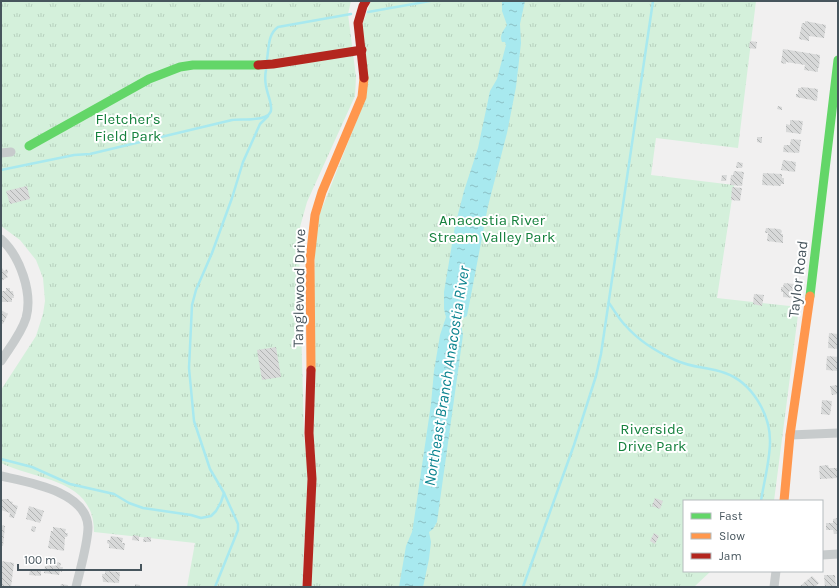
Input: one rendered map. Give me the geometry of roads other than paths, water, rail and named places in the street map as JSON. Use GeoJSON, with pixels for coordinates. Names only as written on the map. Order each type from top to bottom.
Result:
{"type":"FeatureCollection","features":[{"type":"Feature","properties":{"kind":"street","name":"Tanglewood Drive"},"geometry":{"type":"LineString","coordinates":[[307,587],[312,479],[309,433],[311,374],[310,260],[312,235],[322,192],[362,97],[365,74],[358,22],[364,4]]}},
{"type":"Feature","properties":{"kind":"street"},"geometry":{"type":"LineString","coordinates":[[29,146],[166,71],[193,65],[273,64],[362,50]]}},
{"type":"Feature","properties":{"kind":"street","name":"Taylor Road"},"geometry":{"type":"LineString","coordinates":[[784,500],[790,435],[808,312],[838,60]]}},
{"type":"Feature","properties":{"kind":"street"},"geometry":{"type":"LineString","coordinates":[[1,154],[11,152]]}},
{"type":"Feature","properties":{"kind":"street"},"geometry":{"type":"LineString","coordinates":[[1,239],[8,245],[16,256],[25,284],[28,302],[26,318],[21,329],[1,361]]}},
{"type":"Feature","properties":{"kind":"street"},"geometry":{"type":"LineString","coordinates":[[790,435],[838,433]]}},
{"type":"Feature","properties":{"kind":"street"},"geometry":{"type":"LineString","coordinates":[[1,476],[54,490],[69,498],[79,506],[85,514],[87,534],[76,587]]}},
{"type":"Feature","properties":{"kind":"street"},"geometry":{"type":"LineString","coordinates":[[823,556],[838,554]]}},
{"type":"Feature","properties":{"kind":"street"},"geometry":{"type":"LineString","coordinates":[[774,587],[776,572]]}},
{"type":"Feature","properties":{"kind":"water","name":"Northeast Branch Anacostia River"},"geometry":{"type":"Polygon","coordinates":[[[502,1],[525,1],[520,24],[521,43],[516,87],[507,133],[488,206],[467,316],[460,320],[463,335],[437,522],[433,529],[429,532],[431,542],[423,587],[399,587],[406,546],[413,527],[431,404],[434,371],[440,335],[446,317],[444,309],[444,292],[455,226],[464,191],[478,148],[490,91],[497,79],[506,45],[501,39],[502,33],[507,25],[502,11],[502,1]]]}},
{"type":"Feature","properties":{"kind":"waterway"},"geometry":{"type":"LineString","coordinates":[[368,12],[430,1]]}},
{"type":"Feature","properties":{"kind":"waterway"},"geometry":{"type":"LineString","coordinates":[[523,587],[574,445],[596,376],[601,354],[653,1]]}},
{"type":"Feature","properties":{"kind":"waterway"},"geometry":{"type":"LineString","coordinates":[[267,59],[272,33],[278,27],[351,14]]}},
{"type":"Feature","properties":{"kind":"waterway"},"geometry":{"type":"LineString","coordinates":[[1,170],[74,155],[90,154],[232,120],[262,118],[268,115],[271,108],[271,103],[267,92],[265,76],[266,70]]}},
{"type":"Feature","properties":{"kind":"waterway"},"geometry":{"type":"LineString","coordinates":[[215,587],[238,530],[238,524],[224,493],[210,469],[194,421],[189,368],[192,305],[196,290],[212,253],[232,198],[243,162],[260,124],[268,116]]}},
{"type":"Feature","properties":{"kind":"waterway"},"geometry":{"type":"LineString","coordinates":[[609,303],[621,320],[642,341],[681,363],[725,373],[734,377],[751,391],[763,410],[769,430],[769,456],[761,500]]}},
{"type":"Feature","properties":{"kind":"waterway"},"geometry":{"type":"LineString","coordinates":[[1,459],[32,467],[70,484],[114,494],[129,503],[143,508],[191,515],[201,518],[211,516],[216,511],[224,493]]}},
{"type":"Feature","properties":{"kind":"park label","name":"Fletcher's Field Park"},"geometry":{"type":"Point","coordinates":[128,128]}},
{"type":"Feature","properties":{"kind":"park label","name":"Anacostia River Stream Valley Park"},"geometry":{"type":"Point","coordinates":[492,228]}},
{"type":"Feature","properties":{"kind":"park label","name":"Riverside Drive Park"},"geometry":{"type":"Point","coordinates":[652,438]}}]}
